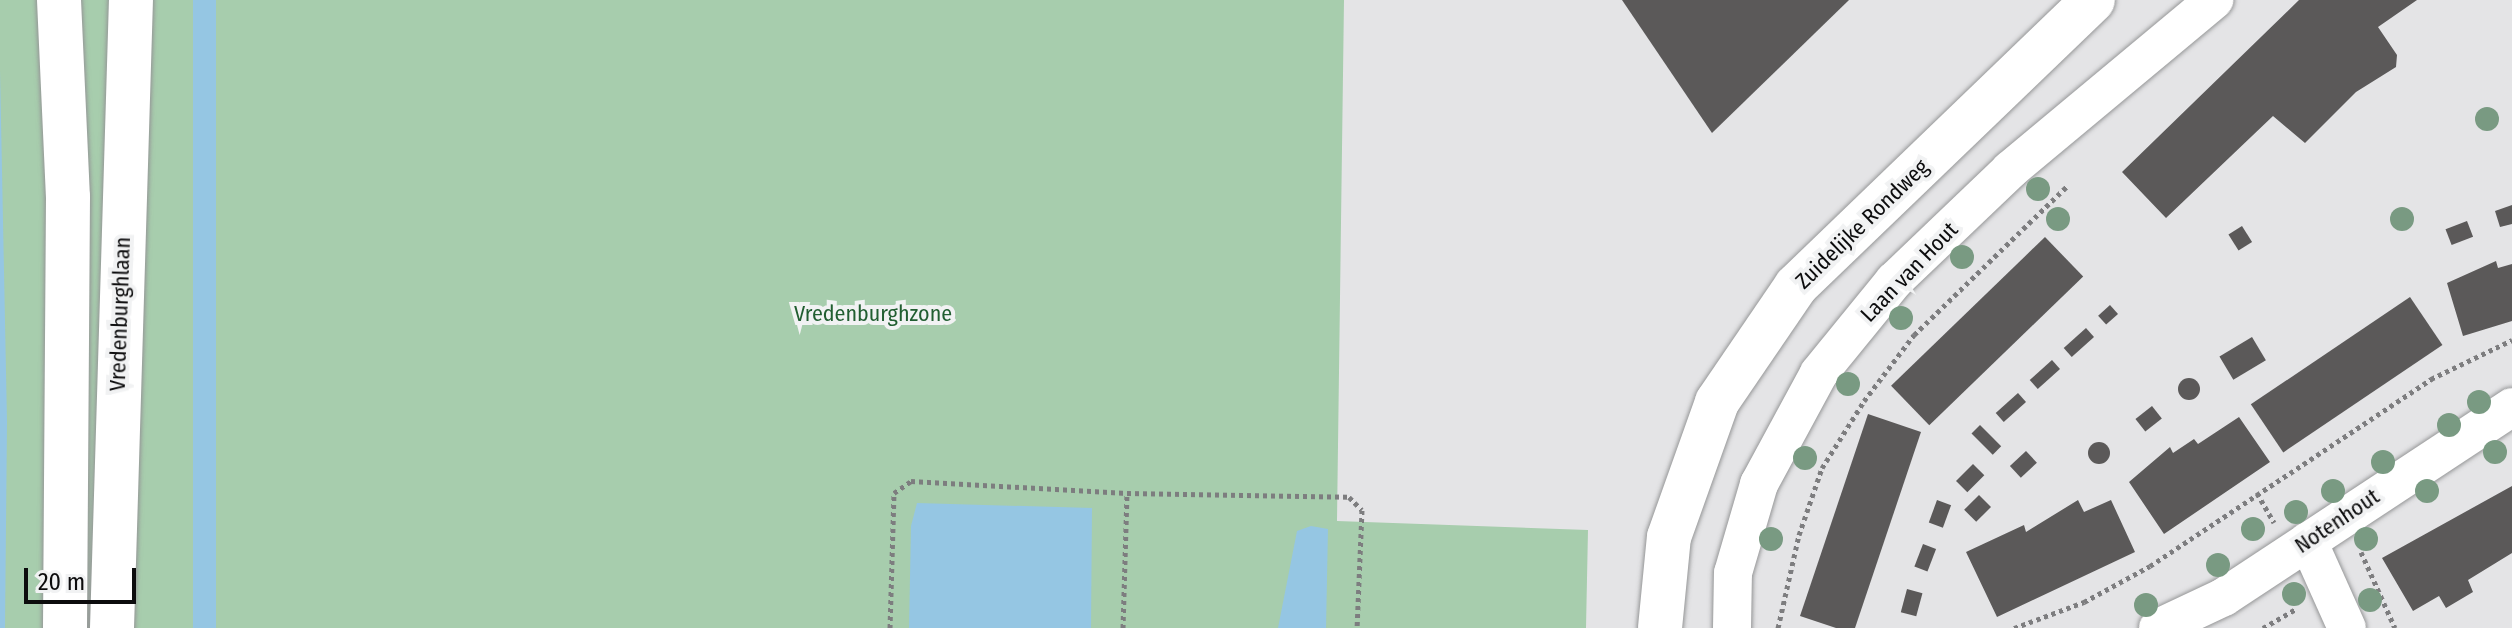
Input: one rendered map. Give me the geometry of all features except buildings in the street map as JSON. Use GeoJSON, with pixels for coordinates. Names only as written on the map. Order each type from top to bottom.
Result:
{"type":"FeatureCollection","features":[{"type":"Feature","properties":{"kind":"main road"},"geometry":{"type":"LineString","coordinates":[[59,0],[68,197],[65,628]]}},
{"type":"Feature","properties":{"kind":"main road","name":"Vredenburghlaan"},"geometry":{"type":"LineString","coordinates":[[112,628],[131,0]]}},
{"type":"Feature","properties":{"kind":"main road","name":"Zuidelijke Rondweg"},"geometry":{"type":"LineString","coordinates":[[1660,628],[1669,537],[1717,402],[1796,286],[2093,0]]}},
{"type":"Feature","properties":{"kind":"street","name":"Laan van Hout"},"geometry":{"type":"LineString","coordinates":[[1732,628],[1733,573],[1759,484],[1819,373],[1894,281],[2010,170],[2214,0]]}},
{"type":"Feature","properties":{"kind":"street","name":"Notenhout"},"geometry":{"type":"LineString","coordinates":[[2158,628],[2224,597],[2512,407]]}},
{"type":"Feature","properties":{"kind":"street"},"geometry":{"type":"LineString","coordinates":[[2308,541],[2347,628]]}},
{"type":"Feature","properties":{"kind":"path"},"geometry":{"type":"LineString","coordinates":[[1778,628],[1799,535],[1822,468],[1864,401],[1914,335],[2068,185]]}},
{"type":"Feature","properties":{"kind":"path"},"geometry":{"type":"LineString","coordinates":[[2014,628],[2084,602],[2150,566],[2431,379],[2512,340]]}},
{"type":"Feature","properties":{"kind":"path"},"geometry":{"type":"LineString","coordinates":[[890,628],[894,493],[911,481],[1127,493],[1349,497],[1362,510],[1357,628]]}},
{"type":"Feature","properties":{"kind":"path"},"geometry":{"type":"LineString","coordinates":[[1123,628],[1127,493]]}},
{"type":"Feature","properties":{"kind":"path"},"geometry":{"type":"LineString","coordinates":[[2345,516],[2395,628]]}},
{"type":"Feature","properties":{"kind":"path"},"geometry":{"type":"LineString","coordinates":[[2263,628],[2301,606]]}},
{"type":"Feature","properties":{"kind":"green space"},"geometry":{"type":"Polygon","coordinates":[[[0,0],[48,0],[48,628],[0,628],[0,0]]]}},
{"type":"Feature","properties":{"kind":"green space"},"geometry":{"type":"Polygon","coordinates":[[[69,0],[118,0],[102,628],[72,628],[69,0]]]}},
{"type":"Feature","properties":{"kind":"green space","name":"Vredenburghzone"},"geometry":{"type":"Polygon","coordinates":[[[139,0],[1344,0],[1337,521],[1588,530],[1586,628],[122,628],[139,0]]]}},
{"type":"Feature","properties":{"kind":"water"},"geometry":{"type":"Polygon","coordinates":[[[193,0],[216,0],[216,628],[193,628],[193,0]]]}},
{"type":"Feature","properties":{"kind":"water"},"geometry":{"type":"Polygon","coordinates":[[[0,70],[7,422],[5,628],[0,628],[0,70]]]}},
{"type":"Feature","properties":{"kind":"water"},"geometry":{"type":"Polygon","coordinates":[[[917,503],[1092,508],[1091,628],[909,628],[911,526],[917,503]]]}},
{"type":"Feature","properties":{"kind":"water"},"geometry":{"type":"Polygon","coordinates":[[[1311,526],[1328,529],[1326,628],[1278,628],[1297,531],[1311,526]]]}}]}
